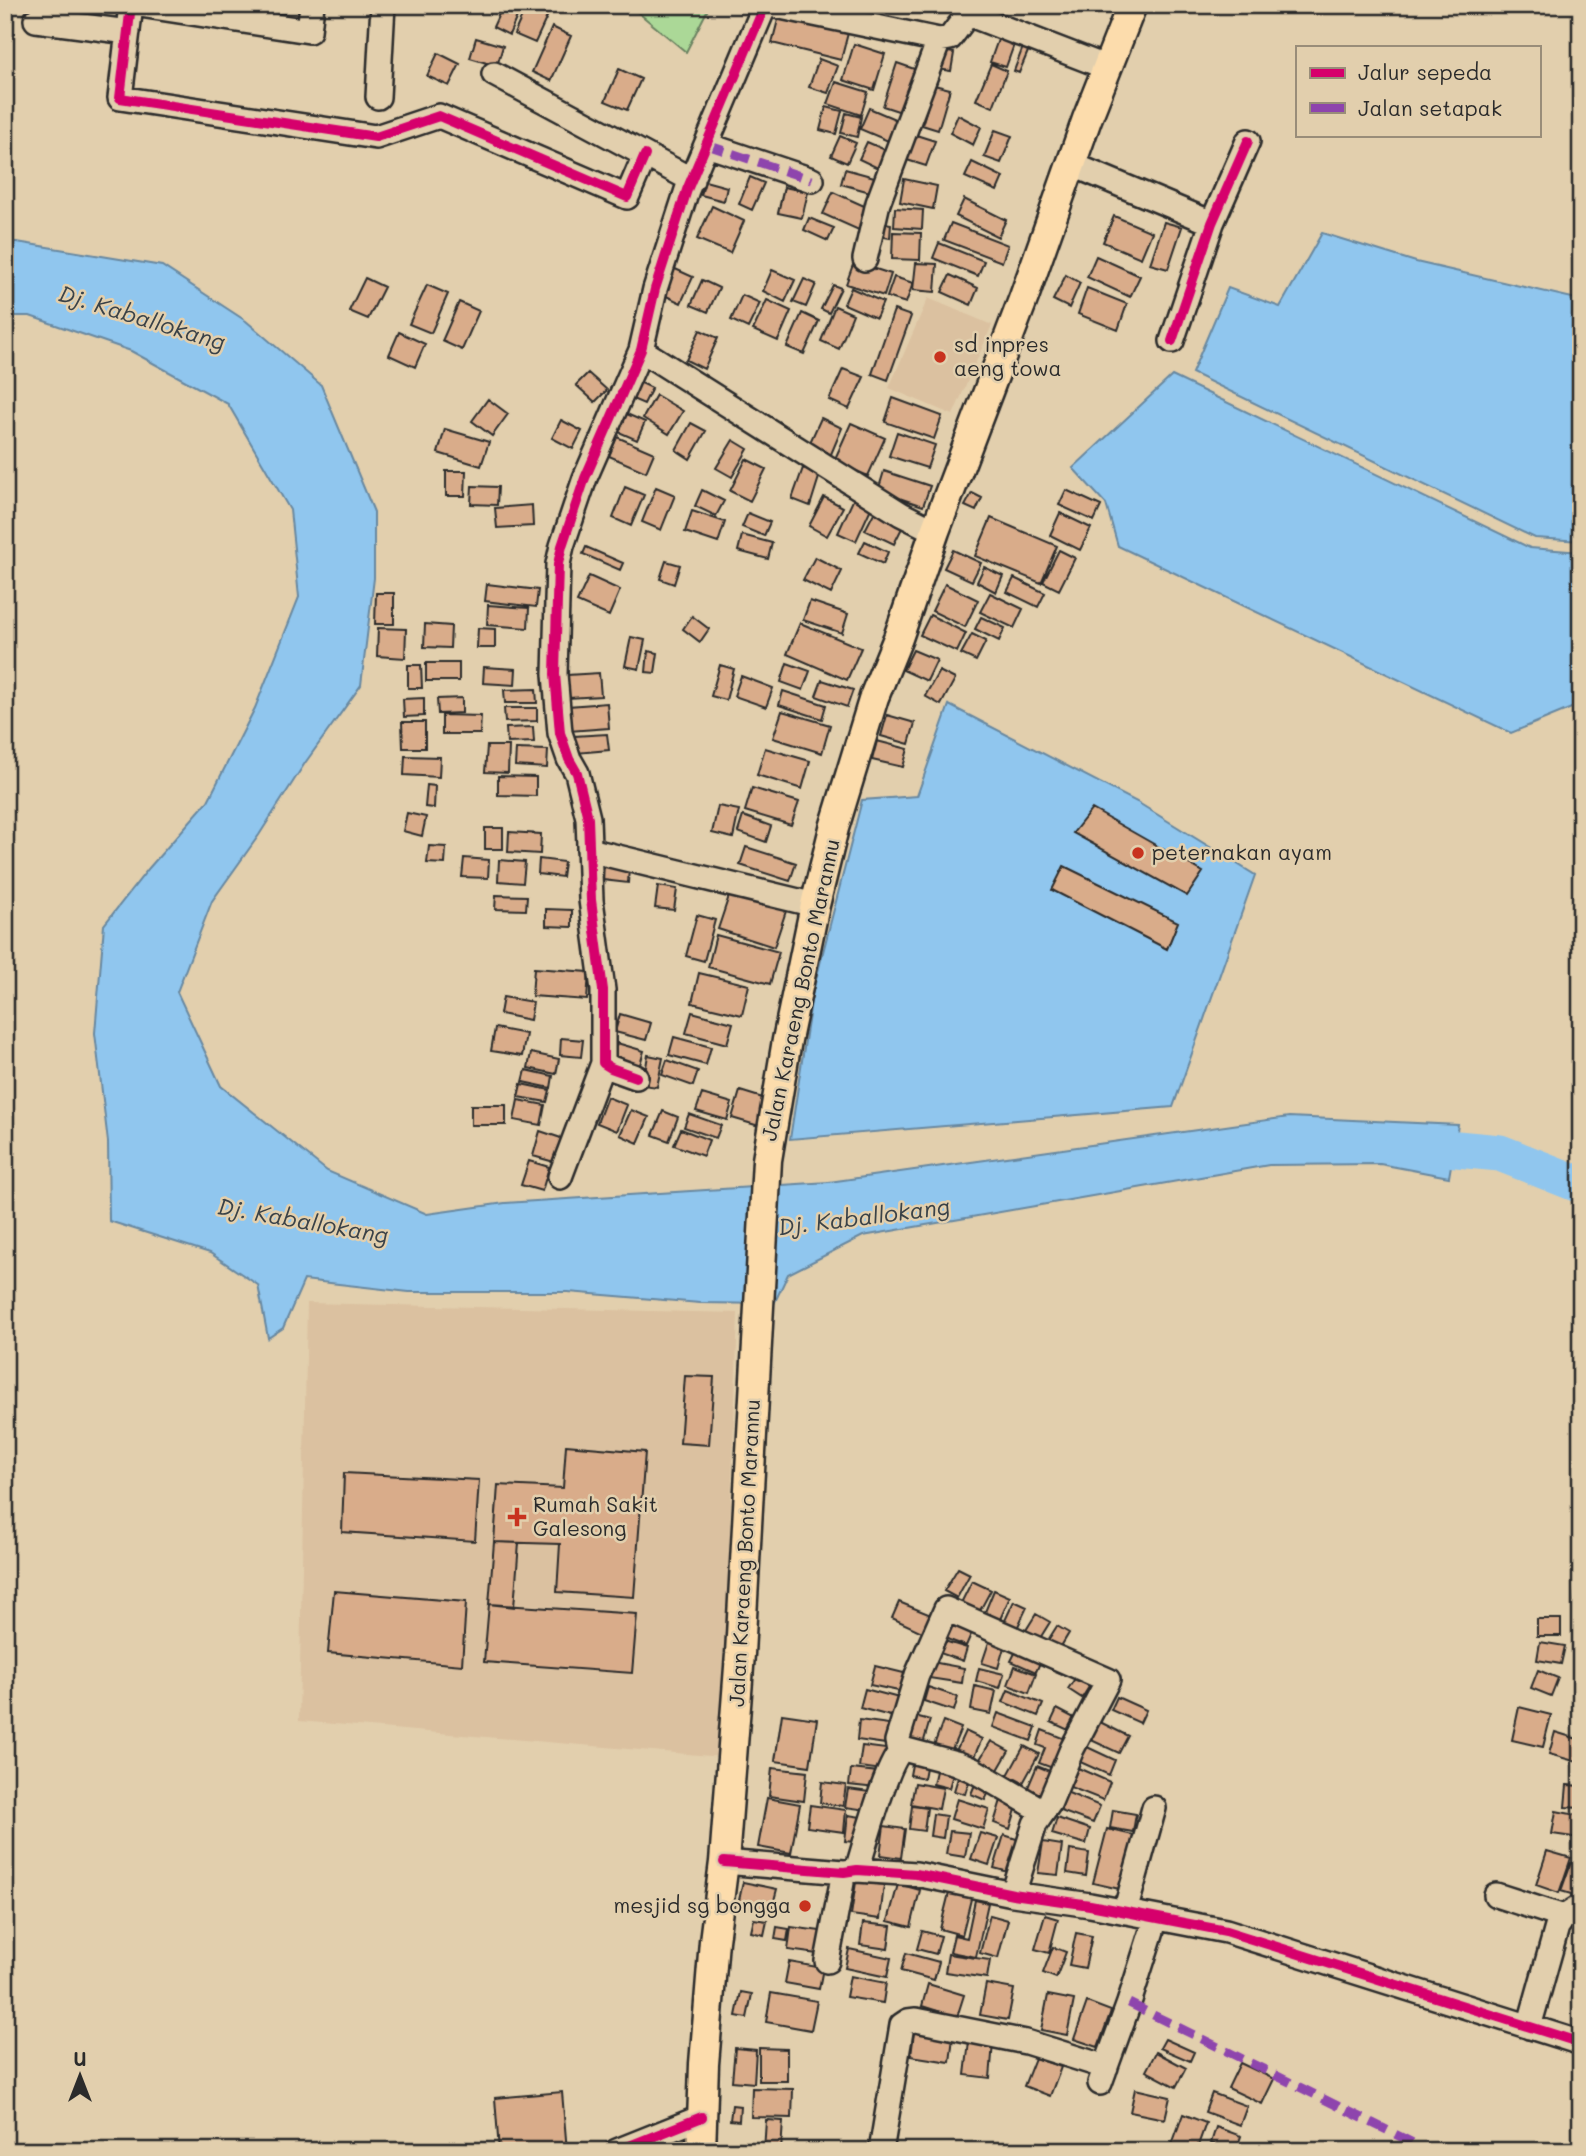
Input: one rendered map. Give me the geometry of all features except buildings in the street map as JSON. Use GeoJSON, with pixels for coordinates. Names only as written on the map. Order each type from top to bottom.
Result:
{"type":"FeatureCollection","features":[{"type":"Feature","properties":{"kind":"main road","name":"Jalan Karaeng Bonto Marannu"},"geometry":{"type":"LineString","coordinates":[[701,2151],[712,1962],[724,1862],[740,1654],[766,1186],[776,1099],[815,905],[834,828],[871,706],[1132,5]]}},
{"type":"Feature","properties":{"kind":"street"},"geometry":{"type":"LineString","coordinates":[[131,5],[120,98],[376,137],[439,116],[627,197],[645,155]]}},
{"type":"Feature","properties":{"kind":"street"},"geometry":{"type":"LineString","coordinates":[[141,5],[216,11],[309,31],[312,5]]}},
{"type":"Feature","properties":{"kind":"street"},"geometry":{"type":"LineString","coordinates":[[378,97],[383,5]]}},
{"type":"Feature","properties":{"kind":"street"},"geometry":{"type":"LineString","coordinates":[[561,1177],[603,1063],[603,990],[591,900],[588,818],[583,793],[561,733],[554,644],[558,564],[584,478],[640,350],[655,289],[692,180],[765,5]]}},
{"type":"Feature","properties":{"kind":"street"},"geometry":{"type":"LineString","coordinates":[[771,5],[939,40],[950,38],[962,22],[967,9],[1108,68]]}},
{"type":"Feature","properties":{"kind":"street"},"geometry":{"type":"LineString","coordinates":[[36,20],[128,32]]}},
{"type":"Feature","properties":{"kind":"street"},"geometry":{"type":"LineString","coordinates":[[865,259],[878,203],[939,40]]}},
{"type":"Feature","properties":{"kind":"street"},"geometry":{"type":"LineString","coordinates":[[494,74],[692,180]]}},
{"type":"Feature","properties":{"kind":"street"},"geometry":{"type":"LineString","coordinates":[[1172,341],[1212,223],[1248,141]]}},
{"type":"Feature","properties":{"kind":"street"},"geometry":{"type":"LineString","coordinates":[[707,145],[812,180]]}},
{"type":"Feature","properties":{"kind":"street"},"geometry":{"type":"LineString","coordinates":[[1071,164],[1212,223]]}},
{"type":"Feature","properties":{"kind":"street"},"geometry":{"type":"LineString","coordinates":[[640,350],[901,514],[935,531]]}},
{"type":"Feature","properties":{"kind":"street"},"geometry":{"type":"LineString","coordinates":[[589,850],[815,905]]}},
{"type":"Feature","properties":{"kind":"street"},"geometry":{"type":"LineString","coordinates":[[603,1063],[636,1077]]}},
{"type":"Feature","properties":{"kind":"street"},"geometry":{"type":"LineString","coordinates":[[827,1961],[851,1871],[899,1751],[897,1741],[913,1686],[946,1609],[1108,1680],[1072,1749],[1050,1802],[1035,1824],[1013,1894]]}},
{"type":"Feature","properties":{"kind":"street"},"geometry":{"type":"LineString","coordinates":[[899,1751],[903,1749],[924,1754],[973,1770],[1043,1811]]}},
{"type":"Feature","properties":{"kind":"street"},"geometry":{"type":"LineString","coordinates":[[1125,1912],[1154,1808]]}},
{"type":"Feature","properties":{"kind":"street"},"geometry":{"type":"LineString","coordinates":[[724,1862],[916,1874],[1013,1894],[1226,1931],[1581,2043]]}},
{"type":"Feature","properties":{"kind":"street"},"geometry":{"type":"LineString","coordinates":[[1496,1895],[1572,1912]]}},
{"type":"Feature","properties":{"kind":"street"},"geometry":{"type":"LineString","coordinates":[[1529,2027],[1557,1927],[1572,1912]]}},
{"type":"Feature","properties":{"kind":"street"},"geometry":{"type":"LineString","coordinates":[[881,2151],[898,2044],[902,2025],[908,2021],[916,2020],[1026,2042],[1103,2075],[1156,1917]]}},
{"type":"Feature","properties":{"kind":"street"},"geometry":{"type":"LineString","coordinates":[[617,2151],[702,2116]]}},
{"type":"Feature","properties":{"kind":"shaded area","name":"sd inpres aeng towa"},"geometry":{"type":"Polygon","coordinates":[[[928,298],[992,325],[953,415],[889,388],[928,298]]]}},
{"type":"Feature","properties":{"kind":"shaded area","name":"Rumah Sakit Galesong"},"geometry":{"type":"Polygon","coordinates":[[[307,1303],[738,1313],[722,1757],[299,1721],[307,1303]]]}},
{"type":"Feature","properties":{"kind":"green space"},"geometry":{"type":"Polygon","coordinates":[[[629,5],[710,5],[686,52],[629,5]]]}},
{"type":"Feature","properties":{"kind":"water"},"geometry":{"type":"Polygon","coordinates":[[[1322,233],[1416,262],[1581,300],[1581,541],[1535,538],[1192,373],[1228,288],[1280,307],[1322,233]]]}},
{"type":"Feature","properties":{"kind":"water"},"geometry":{"type":"Polygon","coordinates":[[[5,242],[162,266],[246,321],[321,385],[374,512],[374,578],[361,685],[212,901],[177,992],[221,1086],[327,1171],[427,1214],[505,1203],[829,1182],[1289,1117],[1458,1125],[1449,1177],[1380,1164],[1269,1165],[863,1236],[788,1274],[774,1304],[700,1303],[568,1292],[409,1292],[304,1280],[283,1328],[268,1338],[258,1285],[210,1253],[109,1221],[108,1142],[95,1033],[104,925],[149,868],[208,801],[255,708],[299,597],[290,510],[228,404],[131,351],[30,316],[5,316],[5,242]]]}},
{"type":"Feature","properties":{"kind":"water"},"geometry":{"type":"Polygon","coordinates":[[[1172,376],[1530,548],[1581,552],[1581,657],[1574,707],[1511,733],[1118,546],[1106,504],[1073,468],[1172,376]]]}},
{"type":"Feature","properties":{"kind":"water"},"geometry":{"type":"Polygon","coordinates":[[[949,705],[1137,802],[1255,875],[1173,1107],[790,1139],[812,995],[862,800],[917,796],[949,705]]]}},
{"type":"Feature","properties":{"kind":"waterway","name":"Dj. Kaballokang"},"geometry":{"type":"LineString","coordinates":[[1403,1144],[1500,1153],[1581,1185]]}},
{"type":"Feature","properties":{"kind":"marked path"},"geometry":{"type":"LineString","coordinates":[[707,145],[812,180]]}},
{"type":"Feature","properties":{"kind":"marked path"},"geometry":{"type":"LineString","coordinates":[[1129,2003],[1411,2142],[1422,2151]]}},
{"type":"Feature","properties":{"kind":"cycle path"},"geometry":{"type":"LineString","coordinates":[[131,5],[120,98],[376,137],[439,116],[627,197],[645,155]]}},
{"type":"Feature","properties":{"kind":"cycle path"},"geometry":{"type":"LineString","coordinates":[[636,1077],[603,1063],[603,990],[591,900],[588,818],[577,773],[560,733],[555,674],[558,564],[585,478],[641,350],[655,289],[687,190],[765,5]]}},
{"type":"Feature","properties":{"kind":"cycle path"},"geometry":{"type":"LineString","coordinates":[[1172,341],[1212,223],[1248,141]]}},
{"type":"Feature","properties":{"kind":"cycle path"},"geometry":{"type":"LineString","coordinates":[[724,1862],[844,1872],[857,1870],[916,1874],[1013,1894],[1090,1905],[1226,1931],[1581,2043]]}},
{"type":"Feature","properties":{"kind":"cycle path"},"geometry":{"type":"LineString","coordinates":[[617,2151],[702,2117]]}},
{"type":"Feature","properties":{"kind":"place","name":"sd inpres aeng towa"},"geometry":{"type":"Point","coordinates":[940,357]}},
{"type":"Feature","properties":{"kind":"place","name":"peternakan ayam"},"geometry":{"type":"Point","coordinates":[1138,853]}},
{"type":"Feature","properties":{"kind":"place","name":"Rumah Sakit Galesong"},"geometry":{"type":"Point","coordinates":[517,1517]}},
{"type":"Feature","properties":{"kind":"place","name":"mesjid sg bongga"},"geometry":{"type":"Point","coordinates":[805,1906]}}]}
